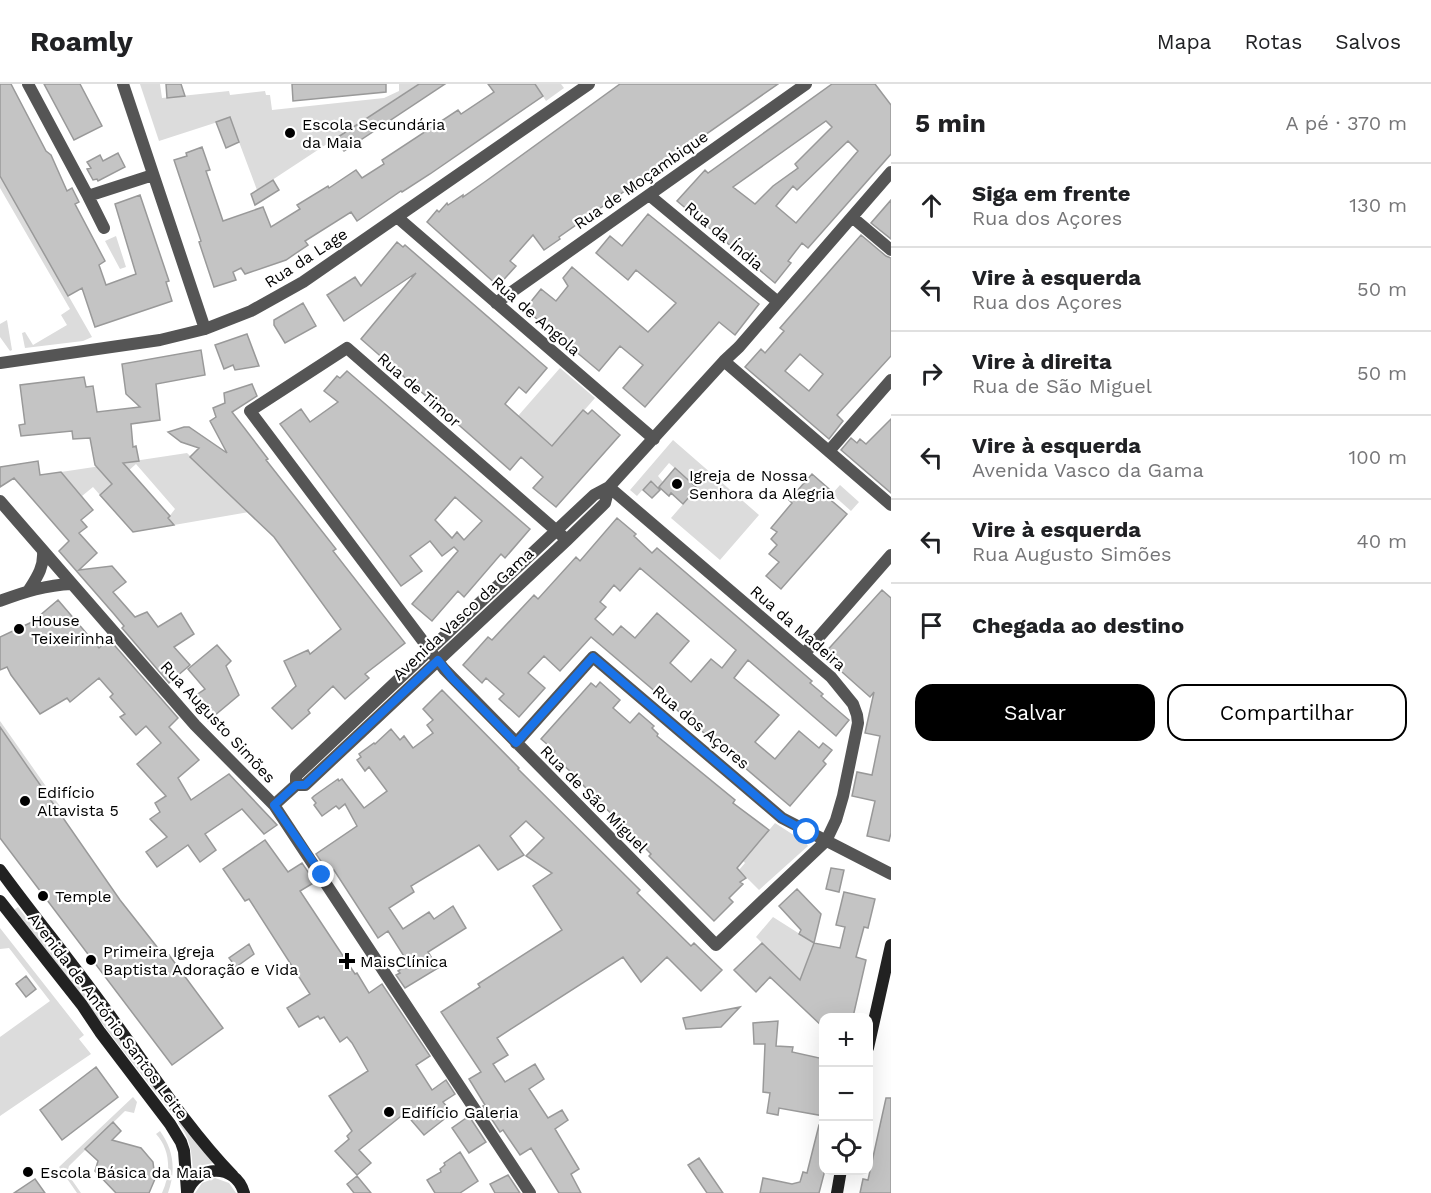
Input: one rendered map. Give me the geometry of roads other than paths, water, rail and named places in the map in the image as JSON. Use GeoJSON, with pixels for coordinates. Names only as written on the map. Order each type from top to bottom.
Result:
{"type":"FeatureCollection","features":[{"type":"Feature","properties":{"kind":"main road","name":"Avenida de António Santos Leite"},"geometry":{"type":"LineString","coordinates":[[0,870],[116,1023],[147,1069],[244,1192]]}},
{"type":"Feature","properties":{"kind":"main road","name":"Avenida de António Santos Leite"},"geometry":{"type":"LineString","coordinates":[[0,900],[82,1005],[170,1124],[184,1151],[187,1192]]}},
{"type":"Feature","properties":{"kind":"main road"},"geometry":{"type":"LineString","coordinates":[[873,1026],[891,945]]}},
{"type":"Feature","properties":{"kind":"main road"},"geometry":{"type":"LineString","coordinates":[[187,1192],[196,1177],[206,1172],[223,1171],[233,1176]]}},
{"type":"Feature","properties":{"kind":"main road"},"geometry":{"type":"LineString","coordinates":[[837,1193],[841,1175]]}},
{"type":"Feature","properties":{"kind":"street"},"geometry":{"type":"LineString","coordinates":[[28,84],[104,228]]}},
{"type":"Feature","properties":{"kind":"street"},"geometry":{"type":"LineString","coordinates":[[123,84],[205,329]]}},
{"type":"Feature","properties":{"kind":"street","name":"Rua da Lage"},"geometry":{"type":"LineString","coordinates":[[0,363],[160,340],[205,329],[251,311],[303,282],[589,84]]}},
{"type":"Feature","properties":{"kind":"street","name":"Rua de Moçambique"},"geometry":{"type":"LineString","coordinates":[[496,303],[806,84]]}},
{"type":"Feature","properties":{"kind":"street","name":"Avenida Vasco da Gama"},"geometry":{"type":"LineString","coordinates":[[274,805],[296,785],[305,785],[378,708],[557,531],[594,495],[609,487],[739,347],[891,172]]}},
{"type":"Feature","properties":{"kind":"street"},"geometry":{"type":"LineString","coordinates":[[88,196],[153,175]]}},
{"type":"Feature","properties":{"kind":"street","name":"Rua da Índia"},"geometry":{"type":"LineString","coordinates":[[649,195],[778,303]]}},
{"type":"Feature","properties":{"kind":"street","name":"Rua de Angola"},"geometry":{"type":"LineString","coordinates":[[397,217],[654,439]]}},
{"type":"Feature","properties":{"kind":"street"},"geometry":{"type":"LineString","coordinates":[[852,217],[891,250]]}},
{"type":"Feature","properties":{"kind":"street","name":"Rua de Timor"},"geometry":{"type":"LineString","coordinates":[[250,411],[347,348],[557,531]]}},
{"type":"Feature","properties":{"kind":"street"},"geometry":{"type":"LineString","coordinates":[[724,361],[891,505]]}},
{"type":"Feature","properties":{"kind":"street"},"geometry":{"type":"LineString","coordinates":[[829,452],[891,380]]}},
{"type":"Feature","properties":{"kind":"street","name":"Rua de São Miguel"},"geometry":{"type":"LineString","coordinates":[[250,411],[452,678],[716,945],[826,841]]}},
{"type":"Feature","properties":{"kind":"street","name":"Avenida Vasco da Gama"},"geometry":{"type":"LineString","coordinates":[[434,655],[567,540],[605,503],[609,487]]}},
{"type":"Feature","properties":{"kind":"street","name":"Rua da Madeira"},"geometry":{"type":"LineString","coordinates":[[609,487],[805,653],[845,692],[857,715],[857,728],[841,806],[826,841]]}},
{"type":"Feature","properties":{"kind":"street","name":"Rua Augusto Simões"},"geometry":{"type":"LineString","coordinates":[[0,501],[195,724],[274,805],[530,1193]]}},
{"type":"Feature","properties":{"kind":"street"},"geometry":{"type":"LineString","coordinates":[[557,531],[567,540]]}},
{"type":"Feature","properties":{"kind":"street"},"geometry":{"type":"LineString","coordinates":[[29,590],[38,577],[44,561],[43,552]]}},
{"type":"Feature","properties":{"kind":"street"},"geometry":{"type":"LineString","coordinates":[[805,653],[891,555]]}},
{"type":"Feature","properties":{"kind":"street"},"geometry":{"type":"LineString","coordinates":[[0,601],[54,584],[72,584]]}},
{"type":"Feature","properties":{"kind":"street","name":"Rua dos Açores"},"geometry":{"type":"LineString","coordinates":[[516,743],[593,657],[782,818],[891,873]]}},
{"type":"Feature","properties":{"kind":"place","name":"Escola Secundária da Maia"},"geometry":{"type":"Point","coordinates":[290,133]}},
{"type":"Feature","properties":{"kind":"place","name":"Igreja de Nossa Senhora da Alegria"},"geometry":{"type":"Point","coordinates":[677,484]}},
{"type":"Feature","properties":{"kind":"place","name":"House Teixeirinha"},"geometry":{"type":"Point","coordinates":[19,629]}},
{"type":"Feature","properties":{"kind":"place","name":"Edifício Altavista 5"},"geometry":{"type":"Point","coordinates":[25,801]}},
{"type":"Feature","properties":{"kind":"place","name":"Temple"},"geometry":{"type":"Point","coordinates":[43,896]}},
{"type":"Feature","properties":{"kind":"place","name":"Primeira Igreja Baptista Adoração e Vida"},"geometry":{"type":"Point","coordinates":[91,960]}},
{"type":"Feature","properties":{"kind":"place","name":"MaisClínica"},"geometry":{"type":"Point","coordinates":[347,961]}},
{"type":"Feature","properties":{"kind":"place","name":"Edifício Galeria"},"geometry":{"type":"Point","coordinates":[389,1112]}},
{"type":"Feature","properties":{"kind":"place","name":"Escola Básica da Maia"},"geometry":{"type":"Point","coordinates":[28,1172]}}]}
